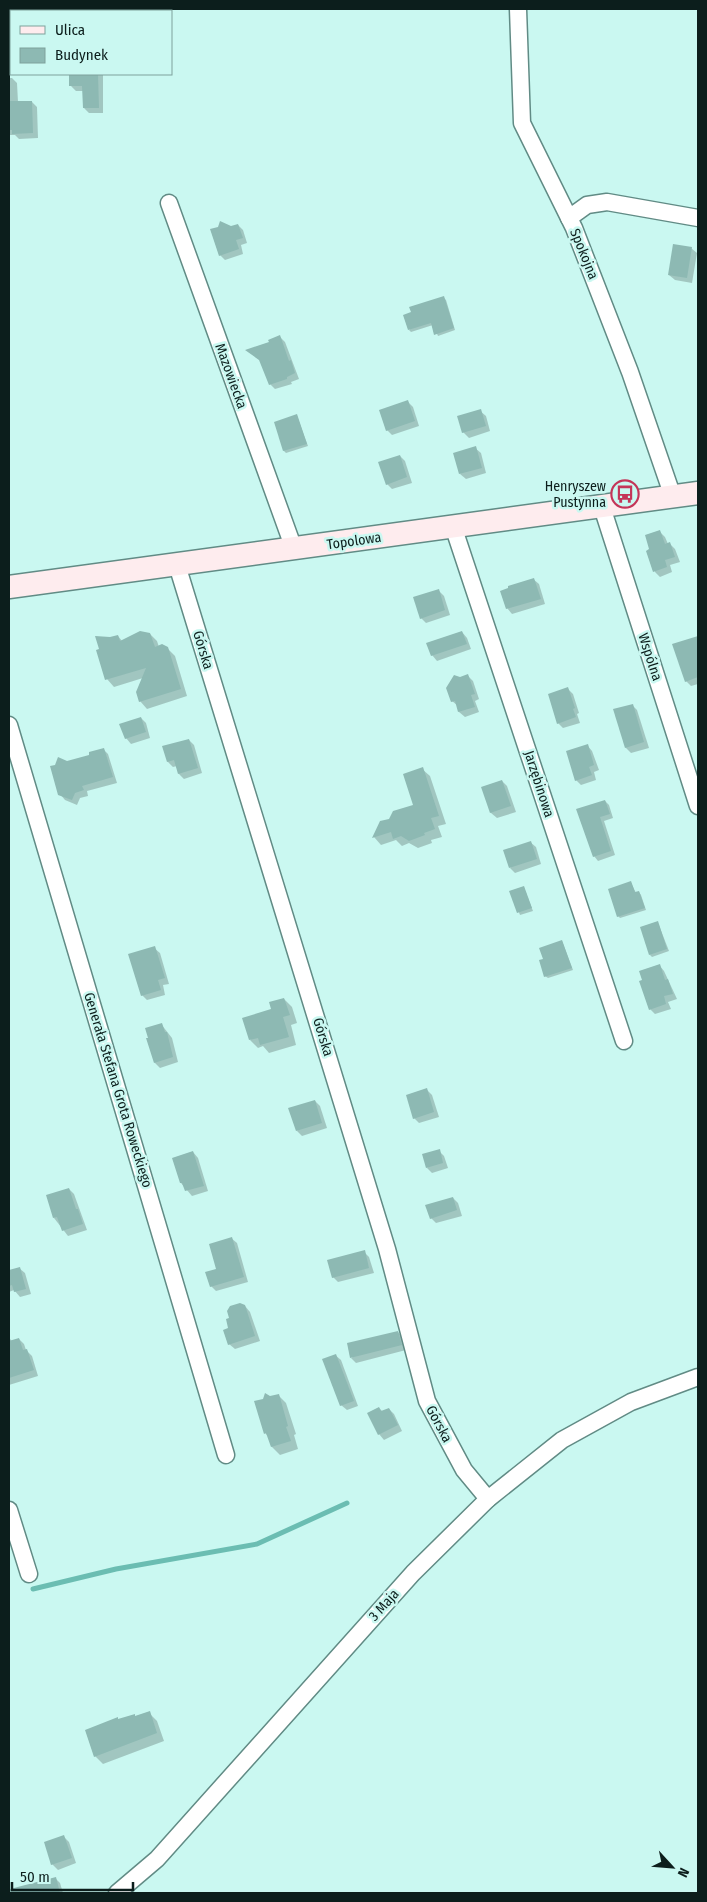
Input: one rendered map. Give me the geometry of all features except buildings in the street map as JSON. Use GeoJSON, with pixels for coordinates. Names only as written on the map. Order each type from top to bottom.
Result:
{"type":"FeatureCollection","features":[{"type":"Feature","properties":{"kind":"street","name":"Spokojna"},"geometry":{"type":"LineString","coordinates":[[518,9],[522,123],[569,218],[630,372],[673,497]]}},
{"type":"Feature","properties":{"kind":"street","name":"Mazowiecka"},"geometry":{"type":"LineString","coordinates":[[169,202],[294,549]]}},
{"type":"Feature","properties":{"kind":"street"},"geometry":{"type":"LineString","coordinates":[[569,218],[587,205],[607,202],[698,218]]}},
{"type":"Feature","properties":{"kind":"street","name":"Topolowa"},"geometry":{"type":"LineString","coordinates":[[9,587],[698,494]]}},
{"type":"Feature","properties":{"kind":"street","name":"Wspólna"},"geometry":{"type":"LineString","coordinates":[[602,507],[698,806]]}},
{"type":"Feature","properties":{"kind":"street","name":"Jarzębinowa"},"geometry":{"type":"LineString","coordinates":[[453,526],[624,1041]]}},
{"type":"Feature","properties":{"kind":"street","name":"Górska"},"geometry":{"type":"LineString","coordinates":[[177,565],[387,1249],[427,1401],[464,1470],[488,1499]]}},
{"type":"Feature","properties":{"kind":"street","name":"Generała Stefana Grota Roweckiego"},"geometry":{"type":"LineString","coordinates":[[9,725],[226,1455]]}},
{"type":"Feature","properties":{"kind":"street","name":"3 Maja"},"geometry":{"type":"LineString","coordinates":[[117,1893],[157,1859],[413,1573],[488,1499],[562,1440],[630,1402],[698,1377]]}},
{"type":"Feature","properties":{"kind":"street"},"geometry":{"type":"LineString","coordinates":[[9,1510],[14,1545],[29,1574]]}},
{"type":"Feature","properties":{"kind":"waterway"},"geometry":{"type":"LineString","coordinates":[[33,1589],[116,1569],[257,1544],[347,1503]]}},
{"type":"Feature","properties":{"kind":"place","name":"Henryszew Pustynna"},"geometry":{"type":"Point","coordinates":[625,494]}}]}
